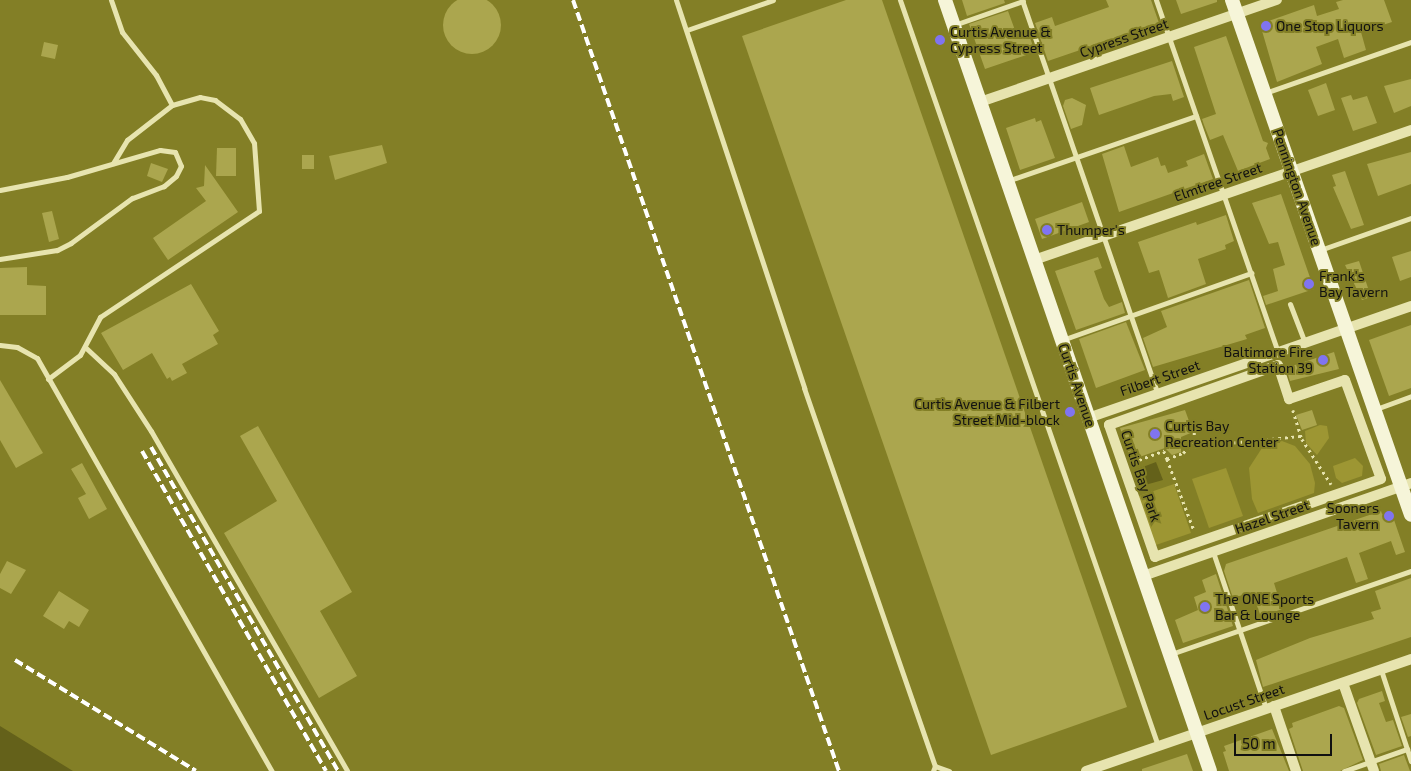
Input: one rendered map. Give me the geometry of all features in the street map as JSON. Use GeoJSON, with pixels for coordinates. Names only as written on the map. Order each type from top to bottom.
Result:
{"type":"FeatureCollection","features":[{"type":"Feature","properties":{"kind":"main road","name":"Curtis Avenue"},"geometry":{"type":"LineString","coordinates":[[944,0],[1210,771]]}},
{"type":"Feature","properties":{"kind":"main road","name":"Pennington Avenue"},"geometry":{"type":"LineString","coordinates":[[1232,0],[1374,409],[1406,485],[1411,515]]}},
{"type":"Feature","properties":{"kind":"street","name":"Cypress Street"},"geometry":{"type":"LineString","coordinates":[[980,102],[1276,0]]}},
{"type":"Feature","properties":{"kind":"street","name":"Elmtree Street"},"geometry":{"type":"LineString","coordinates":[[1034,260],[1411,130]]}},
{"type":"Feature","properties":{"kind":"street","name":"Filbert Street"},"geometry":{"type":"LineString","coordinates":[[1088,418],[1411,306]]}},
{"type":"Feature","properties":{"kind":"street","name":"Curtis Bay Park"},"geometry":{"type":"LineString","coordinates":[[1278,365],[1289,399],[1345,380],[1381,480],[1335,495],[1155,557],[1109,425],[1278,365]]}},
{"type":"Feature","properties":{"kind":"street","name":"Hazel Street"},"geometry":{"type":"LineString","coordinates":[[1143,576],[1406,485]]}},
{"type":"Feature","properties":{"kind":"street","name":"Locust Street"},"geometry":{"type":"LineString","coordinates":[[1086,771],[1411,660]]}},
{"type":"Feature","properties":{"kind":"street"},"geometry":{"type":"LineString","coordinates":[[1343,683],[1372,766]]}},
{"type":"Feature","properties":{"kind":"street"},"geometry":{"type":"LineString","coordinates":[[1270,708],[1296,771]]}},
{"type":"Feature","properties":{"kind":"lane"},"geometry":{"type":"LineString","coordinates":[[111,0],[122,32],[156,75],[172,105]]}},
{"type":"Feature","properties":{"kind":"lane"},"geometry":{"type":"LineString","coordinates":[[676,0],[804,388],[934,769],[949,771]]}},
{"type":"Feature","properties":{"kind":"lane"},"geometry":{"type":"LineString","coordinates":[[687,30],[773,0]]}},
{"type":"Feature","properties":{"kind":"lane"},"geometry":{"type":"LineString","coordinates":[[900,0],[1158,746]]}},
{"type":"Feature","properties":{"kind":"lane"},"geometry":{"type":"LineString","coordinates":[[953,26],[1023,0],[1158,394]]}},
{"type":"Feature","properties":{"kind":"lane"},"geometry":{"type":"LineString","coordinates":[[1156,0],[1278,352]]}},
{"type":"Feature","properties":{"kind":"lane"},"geometry":{"type":"LineString","coordinates":[[1265,93],[1411,42]]}},
{"type":"Feature","properties":{"kind":"lane"},"geometry":{"type":"LineString","coordinates":[[48,379],[71,363],[85,347],[100,317],[260,211],[254,143],[240,119],[229,108],[208,98],[186,99],[172,105],[127,140],[113,163]]}},
{"type":"Feature","properties":{"kind":"lane"},"geometry":{"type":"LineString","coordinates":[[1007,181],[1196,116]]}},
{"type":"Feature","properties":{"kind":"lane"},"geometry":{"type":"LineString","coordinates":[[0,190],[67,177],[160,150],[175,152],[181,166],[176,176],[164,186],[132,198],[64,247],[0,259]]}},
{"type":"Feature","properties":{"kind":"lane"},"geometry":{"type":"LineString","coordinates":[[1319,250],[1411,218]]}},
{"type":"Feature","properties":{"kind":"lane"},"geometry":{"type":"LineString","coordinates":[[1062,340],[1251,274]]}},
{"type":"Feature","properties":{"kind":"lane"},"geometry":{"type":"LineString","coordinates":[[1290,304],[1305,343]]}},
{"type":"Feature","properties":{"kind":"lane"},"geometry":{"type":"LineString","coordinates":[[0,345],[28,352],[37,358],[272,771]]}},
{"type":"Feature","properties":{"kind":"lane"},"geometry":{"type":"LineString","coordinates":[[85,347],[114,374],[151,431],[347,771]]}},
{"type":"Feature","properties":{"kind":"lane"},"geometry":{"type":"LineString","coordinates":[[1374,409],[1411,396]]}},
{"type":"Feature","properties":{"kind":"lane"},"geometry":{"type":"LineString","coordinates":[[1213,552],[1270,708]]}},
{"type":"Feature","properties":{"kind":"lane"},"geometry":{"type":"LineString","coordinates":[[1170,654],[1411,571]]}},
{"type":"Feature","properties":{"kind":"lane"},"geometry":{"type":"LineString","coordinates":[[1381,670],[1411,761]]}},
{"type":"Feature","properties":{"kind":"lane"},"geometry":{"type":"LineString","coordinates":[[1344,771],[1372,766],[1407,749]]}},
{"type":"Feature","properties":{"kind":"path"},"geometry":{"type":"LineString","coordinates":[[1287,403],[1294,410],[1301,436],[1327,476],[1335,495]]}},
{"type":"Feature","properties":{"kind":"path"},"geometry":{"type":"LineString","coordinates":[[1167,459],[1183,453],[1194,441],[1194,424]]}},
{"type":"Feature","properties":{"kind":"path"},"geometry":{"type":"LineString","coordinates":[[1188,447],[1301,436]]}},
{"type":"Feature","properties":{"kind":"path"},"geometry":{"type":"LineString","coordinates":[[1123,465],[1164,451],[1192,531]]}},
{"type":"Feature","properties":{"kind":"shaded area"},"geometry":{"type":"Polygon","coordinates":[[[1320,425],[1327,426],[1329,438],[1317,455],[1306,443],[1305,431],[1320,425]]]}},
{"type":"Feature","properties":{"kind":"shaded area"},"geometry":{"type":"Polygon","coordinates":[[[1282,441],[1295,446],[1310,464],[1315,483],[1314,493],[1258,513],[1252,499],[1249,468],[1262,448],[1282,441]]]}},
{"type":"Feature","properties":{"kind":"shaded area"},"geometry":{"type":"Polygon","coordinates":[[[1355,458],[1363,466],[1362,476],[1342,483],[1336,478],[1333,466],[1355,458]]]}},
{"type":"Feature","properties":{"kind":"shaded area"},"geometry":{"type":"Polygon","coordinates":[[[1156,462],[1163,480],[1138,487],[1135,470],[1156,462]]]}},
{"type":"Feature","properties":{"kind":"shaded area"},"geometry":{"type":"Polygon","coordinates":[[[1226,468],[1243,516],[1209,528],[1192,479],[1226,468]]]}},
{"type":"Feature","properties":{"kind":"shaded area"},"geometry":{"type":"Polygon","coordinates":[[[1174,484],[1191,533],[1153,546],[1136,497],[1174,484]]]}},
{"type":"Feature","properties":{"kind":"shaded area"},"geometry":{"type":"Polygon","coordinates":[[[0,726],[73,771],[0,771],[0,726]]]}},
{"type":"Feature","properties":{"kind":"building"},"geometry":{"type":"Polygon","coordinates":[[[472,-4],[483,-2],[496,9],[501,25],[499,36],[488,49],[472,54],[461,52],[448,41],[443,25],[445,14],[456,1],[472,-4]]]}},
{"type":"Feature","properties":{"kind":"building"},"geometry":{"type":"Polygon","coordinates":[[[846,0],[882,0],[1127,707],[991,755],[742,36],[846,0]]]}},
{"type":"Feature","properties":{"kind":"building"},"geometry":{"type":"Polygon","coordinates":[[[962,0],[1004,0],[1005,3],[967,16],[962,0]]]}},
{"type":"Feature","properties":{"kind":"building"},"geometry":{"type":"Polygon","coordinates":[[[1106,0],[1151,0],[1159,23],[1048,61],[1035,23],[1052,17],[1055,26],[1109,7],[1106,0]]]}},
{"type":"Feature","properties":{"kind":"building"},"geometry":{"type":"Polygon","coordinates":[[[1176,0],[1217,0],[1217,2],[1181,14],[1176,0]]]}},
{"type":"Feature","properties":{"kind":"building"},"geometry":{"type":"Polygon","coordinates":[[[1343,0],[1384,0],[1392,22],[1361,32],[1366,50],[1344,58],[1338,39],[1316,47],[1322,64],[1277,82],[1260,24],[1314,5],[1317,16],[1339,9],[1336,2],[1343,0]]]}},
{"type":"Feature","properties":{"kind":"building"},"geometry":{"type":"Polygon","coordinates":[[[1008,11],[1016,33],[1027,29],[1035,52],[985,69],[969,24],[1008,11]]]}},
{"type":"Feature","properties":{"kind":"building"},"geometry":{"type":"Polygon","coordinates":[[[1226,36],[1263,141],[1268,143],[1266,148],[1270,159],[1238,171],[1223,135],[1210,140],[1204,125],[1202,119],[1216,114],[1194,47],[1226,36]]]}},
{"type":"Feature","properties":{"kind":"building"},"geometry":{"type":"Polygon","coordinates":[[[44,42],[58,45],[55,59],[41,56],[44,42]]]}},
{"type":"Feature","properties":{"kind":"building"},"geometry":{"type":"Polygon","coordinates":[[[1172,61],[1184,97],[1173,101],[1171,94],[1154,96],[1099,115],[1090,88],[1172,61]]]}},
{"type":"Feature","properties":{"kind":"building"},"geometry":{"type":"Polygon","coordinates":[[[1411,79],[1411,106],[1394,113],[1384,86],[1411,79]]]}},
{"type":"Feature","properties":{"kind":"building"},"geometry":{"type":"Polygon","coordinates":[[[1326,83],[1335,110],[1318,116],[1308,90],[1326,83]]]}},
{"type":"Feature","properties":{"kind":"building"},"geometry":{"type":"Polygon","coordinates":[[[1351,95],[1353,100],[1367,96],[1377,123],[1353,131],[1341,98],[1351,95]]]}},
{"type":"Feature","properties":{"kind":"building"},"geometry":{"type":"Polygon","coordinates":[[[1072,98],[1086,105],[1082,125],[1071,129],[1063,106],[1065,100],[1072,98]]]}},
{"type":"Feature","properties":{"kind":"building"},"geometry":{"type":"Polygon","coordinates":[[[1035,118],[1036,122],[1041,120],[1055,158],[1020,170],[1006,128],[1035,118]]]}},
{"type":"Feature","properties":{"kind":"building"},"geometry":{"type":"Polygon","coordinates":[[[382,145],[387,163],[335,180],[329,156],[382,145]]]}},
{"type":"Feature","properties":{"kind":"building"},"geometry":{"type":"Polygon","coordinates":[[[1124,146],[1131,167],[1158,157],[1161,166],[1165,165],[1168,173],[1188,166],[1186,161],[1204,154],[1213,179],[1119,212],[1102,154],[1124,146]]]}},
{"type":"Feature","properties":{"kind":"building"},"geometry":{"type":"Polygon","coordinates":[[[217,148],[236,148],[236,176],[216,176],[217,148]]]}},
{"type":"Feature","properties":{"kind":"building"},"geometry":{"type":"Polygon","coordinates":[[[1411,152],[1411,184],[1378,196],[1367,164],[1411,152]]]}},
{"type":"Feature","properties":{"kind":"building"},"geometry":{"type":"Polygon","coordinates":[[[302,155],[314,155],[314,169],[302,169],[302,155]]]}},
{"type":"Feature","properties":{"kind":"building"},"geometry":{"type":"Polygon","coordinates":[[[151,163],[168,169],[162,182],[147,176],[151,163]]]}},
{"type":"Feature","properties":{"kind":"building"},"geometry":{"type":"Polygon","coordinates":[[[205,165],[238,212],[168,260],[153,238],[206,201],[196,188],[204,186],[205,165]]]}},
{"type":"Feature","properties":{"kind":"building"},"geometry":{"type":"Polygon","coordinates":[[[1345,171],[1364,225],[1351,229],[1333,187],[1336,186],[1332,175],[1345,171]]]}},
{"type":"Feature","properties":{"kind":"building"},"geometry":{"type":"Polygon","coordinates":[[[1281,194],[1314,289],[1266,305],[1263,296],[1278,291],[1273,269],[1285,265],[1278,242],[1269,244],[1252,203],[1281,194]]]}},
{"type":"Feature","properties":{"kind":"building"},"geometry":{"type":"Polygon","coordinates":[[[1082,202],[1089,222],[1042,239],[1035,219],[1082,202]]]}},
{"type":"Feature","properties":{"kind":"building"},"geometry":{"type":"Polygon","coordinates":[[[52,211],[59,239],[49,242],[42,213],[52,211]]]}},
{"type":"Feature","properties":{"kind":"building"},"geometry":{"type":"Polygon","coordinates":[[[1226,215],[1234,241],[1225,245],[1226,249],[1198,259],[1206,284],[1168,298],[1159,270],[1149,273],[1138,242],[1196,222],[1197,225],[1226,215]]]}},
{"type":"Feature","properties":{"kind":"building"},"geometry":{"type":"Polygon","coordinates":[[[1411,251],[1411,277],[1400,281],[1392,257],[1411,251]]]}},
{"type":"Feature","properties":{"kind":"building"},"geometry":{"type":"Polygon","coordinates":[[[1098,257],[1102,268],[1094,271],[1104,299],[1109,307],[1122,302],[1125,313],[1076,330],[1055,271],[1098,257]]]}},
{"type":"Feature","properties":{"kind":"building"},"geometry":{"type":"Polygon","coordinates":[[[1359,261],[1371,297],[1362,300],[1345,265],[1359,261]]]}},
{"type":"Feature","properties":{"kind":"building"},"geometry":{"type":"Polygon","coordinates":[[[27,267],[27,285],[46,286],[46,315],[0,315],[0,268],[27,267]]]}},
{"type":"Feature","properties":{"kind":"building"},"geometry":{"type":"Polygon","coordinates":[[[1249,280],[1265,328],[1245,335],[1247,339],[1153,367],[1143,338],[1167,327],[1161,311],[1249,280]]]}},
{"type":"Feature","properties":{"kind":"building"},"geometry":{"type":"Polygon","coordinates":[[[191,284],[219,331],[213,335],[218,344],[182,364],[187,373],[172,381],[170,377],[167,379],[152,353],[123,370],[101,333],[191,284]]]}},
{"type":"Feature","properties":{"kind":"building"},"geometry":{"type":"Polygon","coordinates":[[[1126,322],[1145,370],[1096,388],[1079,339],[1126,322]]]}},
{"type":"Feature","properties":{"kind":"building"},"geometry":{"type":"Polygon","coordinates":[[[1411,325],[1411,388],[1389,396],[1369,340],[1411,325]]]}},
{"type":"Feature","properties":{"kind":"building","name":"Baltimore Fire Station 39"},"geometry":{"type":"Polygon","coordinates":[[[1334,352],[1339,369],[1290,381],[1286,368],[1334,352]]]}},
{"type":"Feature","properties":{"kind":"building"},"geometry":{"type":"Polygon","coordinates":[[[0,380],[43,453],[16,468],[0,440],[0,380]]]}},
{"type":"Feature","properties":{"kind":"building","name":"Curtis Bay Recreation Center"},"geometry":{"type":"Polygon","coordinates":[[[1185,410],[1193,432],[1181,437],[1181,452],[1172,455],[1165,448],[1131,460],[1120,428],[1185,410]]]}},
{"type":"Feature","properties":{"kind":"building"},"geometry":{"type":"Polygon","coordinates":[[[1312,410],[1317,425],[1302,430],[1296,415],[1312,410]]]}},
{"type":"Feature","properties":{"kind":"building"},"geometry":{"type":"Polygon","coordinates":[[[258,426],[352,592],[320,611],[357,676],[319,698],[224,533],[277,501],[240,436],[258,426]]]}},
{"type":"Feature","properties":{"kind":"building"},"geometry":{"type":"Polygon","coordinates":[[[82,463],[107,509],[89,519],[78,498],[86,494],[71,469],[82,463]]]}},
{"type":"Feature","properties":{"kind":"building"},"geometry":{"type":"Polygon","coordinates":[[[1381,511],[1382,514],[1391,511],[1405,552],[1396,555],[1391,541],[1359,553],[1368,579],[1356,583],[1347,557],[1274,583],[1282,609],[1261,617],[1252,592],[1233,598],[1224,571],[1226,564],[1381,511]]]}},
{"type":"Feature","properties":{"kind":"building"},"geometry":{"type":"Polygon","coordinates":[[[7,561],[26,570],[11,594],[0,588],[0,574],[7,561]]]}},
{"type":"Feature","properties":{"kind":"building"},"geometry":{"type":"Polygon","coordinates":[[[1216,574],[1233,626],[1183,643],[1175,620],[1198,610],[1194,597],[1206,592],[1202,580],[1216,574]]]}},
{"type":"Feature","properties":{"kind":"building"},"geometry":{"type":"Polygon","coordinates":[[[1411,578],[1411,637],[1263,687],[1256,660],[1310,638],[1374,619],[1371,612],[1381,609],[1375,591],[1411,578]]]}},
{"type":"Feature","properties":{"kind":"building"},"geometry":{"type":"Polygon","coordinates":[[[59,591],[89,610],[79,627],[69,621],[64,629],[43,616],[59,591]]]}},
{"type":"Feature","properties":{"kind":"building"},"geometry":{"type":"Polygon","coordinates":[[[1382,691],[1385,701],[1379,703],[1386,722],[1393,720],[1402,746],[1376,755],[1357,703],[1359,699],[1382,691]]]}},
{"type":"Feature","properties":{"kind":"building"},"geometry":{"type":"Polygon","coordinates":[[[1339,706],[1344,708],[1363,760],[1340,771],[1303,771],[1289,729],[1293,727],[1292,723],[1339,706]]]}},
{"type":"Feature","properties":{"kind":"building"},"geometry":{"type":"Polygon","coordinates":[[[1411,714],[1411,736],[1408,737],[1401,717],[1411,714]]]}},
{"type":"Feature","properties":{"kind":"building"},"geometry":{"type":"Polygon","coordinates":[[[1272,729],[1289,771],[1229,771],[1223,752],[1226,751],[1224,746],[1272,729]]]}},
{"type":"Feature","properties":{"kind":"building"},"geometry":{"type":"Polygon","coordinates":[[[1187,754],[1193,771],[1142,771],[1142,769],[1187,754]]]}},
{"type":"Feature","properties":{"kind":"building"},"geometry":{"type":"Polygon","coordinates":[[[1404,755],[1410,771],[1381,771],[1379,764],[1404,755]]]}},
{"type":"Feature","properties":{"kind":"railway"},"geometry":{"type":"LineString","coordinates":[[573,0],[839,771]]}},
{"type":"Feature","properties":{"kind":"railway"},"geometry":{"type":"LineString","coordinates":[[151,447],[338,771]]}},
{"type":"Feature","properties":{"kind":"railway"},"geometry":{"type":"LineString","coordinates":[[142,451],[326,771]]}},
{"type":"Feature","properties":{"kind":"railway"},"geometry":{"type":"LineString","coordinates":[[15,660],[196,771]]}},
{"type":"Feature","properties":{"kind":"place","name":"One Stop Liquors"},"geometry":{"type":"Point","coordinates":[1266,26]}},
{"type":"Feature","properties":{"kind":"place","name":"Curtis Avenue & Cypress Street"},"geometry":{"type":"Point","coordinates":[940,40]}},
{"type":"Feature","properties":{"kind":"place","name":"Thumper's"},"geometry":{"type":"Point","coordinates":[1047,230]}},
{"type":"Feature","properties":{"kind":"place","name":"Frank's Bay Tavern"},"geometry":{"type":"Point","coordinates":[1309,284]}},
{"type":"Feature","properties":{"kind":"place","name":"Baltimore Fire Station 39"},"geometry":{"type":"Point","coordinates":[1323,360]}},
{"type":"Feature","properties":{"kind":"place","name":"Curtis Avenue & Filbert Street Mid-block"},"geometry":{"type":"Point","coordinates":[1070,412]}},
{"type":"Feature","properties":{"kind":"place","name":"Curtis Bay Recreation Center"},"geometry":{"type":"Point","coordinates":[1155,434]}},
{"type":"Feature","properties":{"kind":"place","name":"Sooners Tavern"},"geometry":{"type":"Point","coordinates":[1389,516]}},
{"type":"Feature","properties":{"kind":"place","name":"The ONE Sports Bar & Lounge"},"geometry":{"type":"Point","coordinates":[1205,607]}}]}
